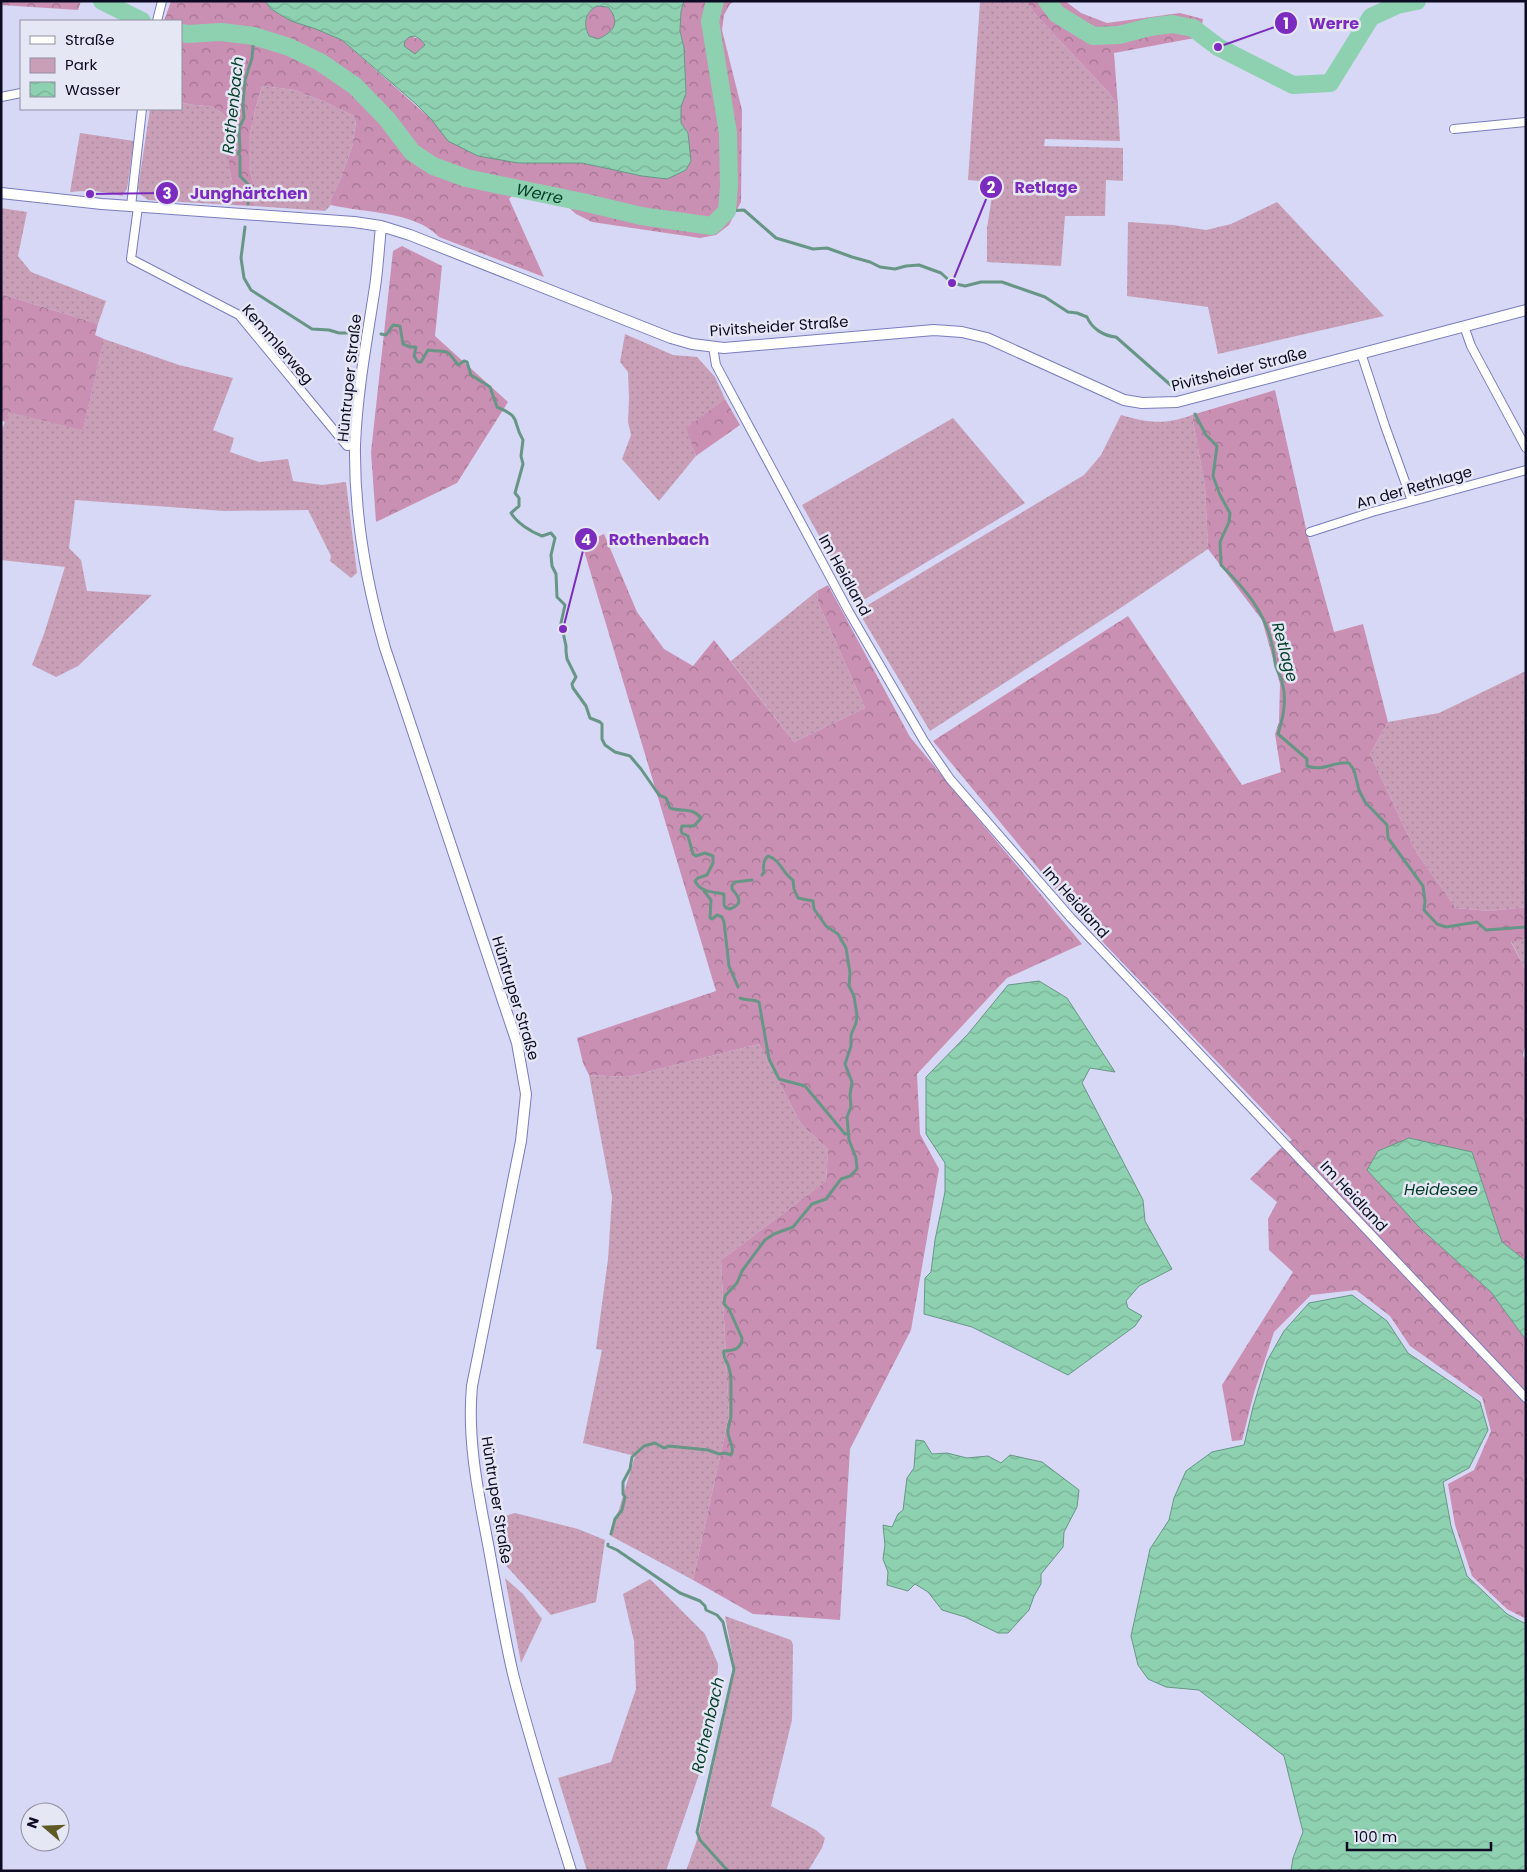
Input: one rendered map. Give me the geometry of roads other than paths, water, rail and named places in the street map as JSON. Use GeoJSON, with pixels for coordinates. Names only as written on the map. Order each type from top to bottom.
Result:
{"type":"FeatureCollection","features":[{"type":"Feature","properties":{"kind":"street"},"geometry":{"type":"LineString","coordinates":[[157,20],[162,1]]}},
{"type":"Feature","properties":{"kind":"street"},"geometry":{"type":"LineString","coordinates":[[1,97],[20,93]]}},
{"type":"Feature","properties":{"kind":"street"},"geometry":{"type":"LineString","coordinates":[[134,206],[142,110]]}},
{"type":"Feature","properties":{"kind":"street"},"geometry":{"type":"LineString","coordinates":[[1454,129],[1526,122]]}},
{"type":"Feature","properties":{"kind":"street","name":"Pivitsheider Straße"},"geometry":{"type":"LineString","coordinates":[[1,193],[134,206],[345,221],[381,226],[410,235],[671,338],[692,344],[733,347],[934,330],[962,332],[987,338],[1124,400],[1142,404],[1177,402],[1526,310]]}},
{"type":"Feature","properties":{"kind":"street","name":"Kemmlerweg"},"geometry":{"type":"LineString","coordinates":[[134,206],[131,259],[239,315],[347,446],[355,444]]}},
{"type":"Feature","properties":{"kind":"street","name":"Hüntruper Straße"},"geometry":{"type":"LineString","coordinates":[[381,226],[375,285],[359,391],[355,444],[356,491],[361,536],[378,623],[400,696],[517,1043],[524,1078],[526,1094],[521,1141],[472,1386],[470,1408],[471,1434],[480,1502],[501,1619],[513,1673],[541,1774],[571,1871]]}},
{"type":"Feature","properties":{"kind":"street"},"geometry":{"type":"LineString","coordinates":[[1464,326],[1471,346],[1526,448]]}},
{"type":"Feature","properties":{"kind":"street","name":"Im Heidland"},"geometry":{"type":"LineString","coordinates":[[713,347],[716,365],[849,612],[924,741],[950,779],[1071,918],[1526,1398]]}},
{"type":"Feature","properties":{"kind":"street"},"geometry":{"type":"LineString","coordinates":[[1361,353],[1384,426],[1412,501]]}},
{"type":"Feature","properties":{"kind":"street","name":"An der Rethlage"},"geometry":{"type":"LineString","coordinates":[[1310,532],[1412,501],[1526,470]]}},
{"type":"Feature","properties":{"kind":"water"},"geometry":{"type":"Polygon","coordinates":[[[265,1],[684,1],[681,11],[680,31],[684,48],[686,93],[681,107],[681,123],[688,133],[691,161],[686,170],[667,179],[642,176],[582,163],[518,163],[478,156],[448,141],[431,119],[416,104],[342,40],[291,21],[271,9],[265,1]],[[597,6],[588,15],[586,27],[589,36],[598,39],[612,30],[615,22],[612,12],[608,7],[597,6]],[[415,36],[409,37],[405,41],[404,46],[415,54],[425,45],[415,36]]]}},
{"type":"Feature","properties":{"kind":"water"},"geometry":{"type":"Polygon","coordinates":[[[1039,981],[1067,998],[1115,1072],[1090,1068],[1082,1083],[1143,1200],[1145,1221],[1172,1269],[1139,1286],[1126,1301],[1128,1308],[1142,1316],[1135,1326],[1068,1375],[972,1327],[924,1314],[925,1278],[931,1272],[935,1240],[945,1192],[945,1163],[926,1134],[926,1077],[968,1034],[1008,985],[1039,981]]]}},
{"type":"Feature","properties":{"kind":"water","name":"Heidesee"},"geometry":{"type":"Polygon","coordinates":[[[1409,1138],[1472,1152],[1502,1242],[1526,1261],[1526,1340],[1491,1292],[1419,1227],[1367,1170],[1378,1151],[1409,1138]]]}},
{"type":"Feature","properties":{"kind":"water"},"geometry":{"type":"Polygon","coordinates":[[[1352,1295],[1387,1321],[1408,1353],[1480,1402],[1488,1430],[1469,1468],[1443,1482],[1451,1526],[1467,1576],[1507,1614],[1526,1624],[1526,1871],[1291,1871],[1293,1858],[1303,1832],[1284,1756],[1199,1690],[1166,1687],[1148,1679],[1138,1665],[1131,1636],[1150,1549],[1169,1520],[1174,1498],[1186,1471],[1212,1452],[1244,1445],[1267,1361],[1284,1331],[1309,1303],[1352,1295]]]}},
{"type":"Feature","properties":{"kind":"water"},"geometry":{"type":"Polygon","coordinates":[[[916,1440],[924,1441],[932,1454],[947,1453],[967,1458],[988,1456],[1001,1463],[1010,1455],[1042,1462],[1079,1490],[1077,1507],[1064,1532],[1063,1547],[1041,1574],[1041,1584],[1029,1610],[1008,1633],[998,1633],[965,1617],[942,1610],[928,1592],[915,1584],[908,1591],[887,1585],[888,1572],[883,1559],[885,1545],[883,1525],[892,1527],[898,1514],[903,1510],[907,1478],[914,1468],[916,1440]]]}},
{"type":"Feature","properties":{"kind":"waterway","name":"Werre"},"geometry":{"type":"LineString","coordinates":[[102,1],[140,20]]}},
{"type":"Feature","properties":{"kind":"waterway","name":"Werre"},"geometry":{"type":"LineString","coordinates":[[182,33],[221,32],[254,36],[289,47],[320,62],[355,86],[387,119],[412,152],[433,166],[466,178],[641,216],[712,226],[727,211],[729,186],[728,133],[710,21],[715,1]]}},
{"type":"Feature","properties":{"kind":"waterway","name":"Werre"},"geometry":{"type":"LineString","coordinates":[[1047,1],[1057,14],[1093,36],[1119,35],[1150,27],[1172,24],[1193,28],[1218,47],[1293,85],[1330,83],[1371,17],[1397,5],[1417,1]]}},
{"type":"Feature","properties":{"kind":"waterway","name":"Rothenbach"},"geometry":{"type":"LineString","coordinates":[[248,204],[248,184],[240,176],[240,156],[238,153],[240,150],[239,128],[244,118],[245,80],[252,58],[254,36]]}},
{"type":"Feature","properties":{"kind":"waterway","name":"Retlage"},"geometry":{"type":"LineString","coordinates":[[727,211],[744,210],[776,238],[813,249],[827,248],[880,267],[895,269],[919,265],[941,273],[952,283],[965,286],[981,282],[1002,282],[1045,297],[1068,312],[1087,317],[1095,328],[1107,335],[1116,337],[1174,388]]}},
{"type":"Feature","properties":{"kind":"waterway","name":"Rothenbach"},"geometry":{"type":"LineString","coordinates":[[245,227],[241,258],[244,278],[251,290],[312,329],[329,330],[339,333],[358,333]]}},
{"type":"Feature","properties":{"kind":"waterway","name":"Rothenbach"},"geometry":{"type":"LineString","coordinates":[[381,334],[386,335],[393,325],[400,326],[403,344],[416,347],[414,356],[418,362],[421,362],[428,350],[449,353],[458,365],[464,361],[467,362],[471,375],[490,387],[497,407],[513,417],[523,440],[521,456],[523,464],[515,493],[519,498],[519,506],[511,513],[521,524],[533,532],[542,536],[551,533],[555,538],[551,555],[552,566],[556,574],[557,597],[565,605],[561,623],[567,659],[576,677],[572,684],[573,688],[586,706],[590,718],[602,724],[602,739],[605,745],[615,752],[630,756],[659,795],[666,798],[670,808],[691,811],[701,818],[694,826],[682,826],[681,830],[682,833],[688,836],[693,854],[696,856],[705,853],[713,856],[713,863],[707,875],[695,881],[698,885],[708,891],[724,894],[724,905],[730,909],[739,903],[732,885],[735,882],[752,880]]}},
{"type":"Feature","properties":{"kind":"waterway","name":"Retlage"},"geometry":{"type":"LineString","coordinates":[[1195,414],[1206,435],[1217,446],[1213,476],[1220,495],[1230,513],[1229,522],[1220,542],[1221,565],[1245,591],[1258,609],[1268,630],[1276,667],[1282,680],[1284,702],[1278,734],[1307,759],[1307,766],[1319,768],[1339,763],[1349,763],[1354,770],[1359,790],[1365,802],[1387,825],[1388,838],[1423,886],[1424,910],[1437,924],[1446,927],[1477,922],[1486,930],[1526,927]]}},
{"type":"Feature","properties":{"kind":"waterway","name":"Rothenbach"},"geometry":{"type":"LineString","coordinates":[[611,1534],[615,1519],[622,1510],[625,1497],[623,1494],[623,1482],[630,1469],[632,1457],[644,1446],[655,1443],[664,1448],[669,1446],[708,1450],[719,1454],[731,1455],[732,1447],[728,1431],[731,1415],[731,1379],[724,1351],[731,1351],[739,1347],[742,1338],[729,1309],[724,1304],[725,1296],[737,1283],[742,1271],[765,1240],[774,1234],[793,1227],[812,1204],[826,1199],[841,1179],[850,1176],[857,1169],[856,1158],[849,1140],[847,1117],[851,1107],[852,1082],[845,1064],[857,1016],[854,996],[849,986],[850,973],[846,948],[838,934],[826,926],[814,909],[813,901],[798,898],[793,880],[776,860],[768,856],[765,859],[762,875]]}},
{"type":"Feature","properties":{"kind":"waterway"},"geometry":{"type":"LineString","coordinates":[[704,891],[711,900],[710,918],[712,919],[717,915],[722,917],[724,922],[729,966],[738,987]]}},
{"type":"Feature","properties":{"kind":"waterway"},"geometry":{"type":"LineString","coordinates":[[740,998],[759,1002],[769,1059],[779,1079],[805,1086],[845,1134],[849,1134]]}},
{"type":"Feature","properties":{"kind":"waterway","name":"Rothenbach"},"geometry":{"type":"LineString","coordinates":[[608,1544],[608,1546],[617,1550],[680,1593],[700,1601],[706,1610],[717,1615],[723,1622],[734,1669],[697,1832],[700,1840],[728,1871]]}},
{"type":"Feature","properties":{"kind":"place","name":"Werre"},"geometry":{"type":"Point","coordinates":[1218,47]}},
{"type":"Feature","properties":{"kind":"place","name":"Junghärtchen"},"geometry":{"type":"Point","coordinates":[90,194]}},
{"type":"Feature","properties":{"kind":"place","name":"Retlage"},"geometry":{"type":"Point","coordinates":[952,283]}},
{"type":"Feature","properties":{"kind":"place","name":"Rothenbach"},"geometry":{"type":"Point","coordinates":[563,629]}}]}
